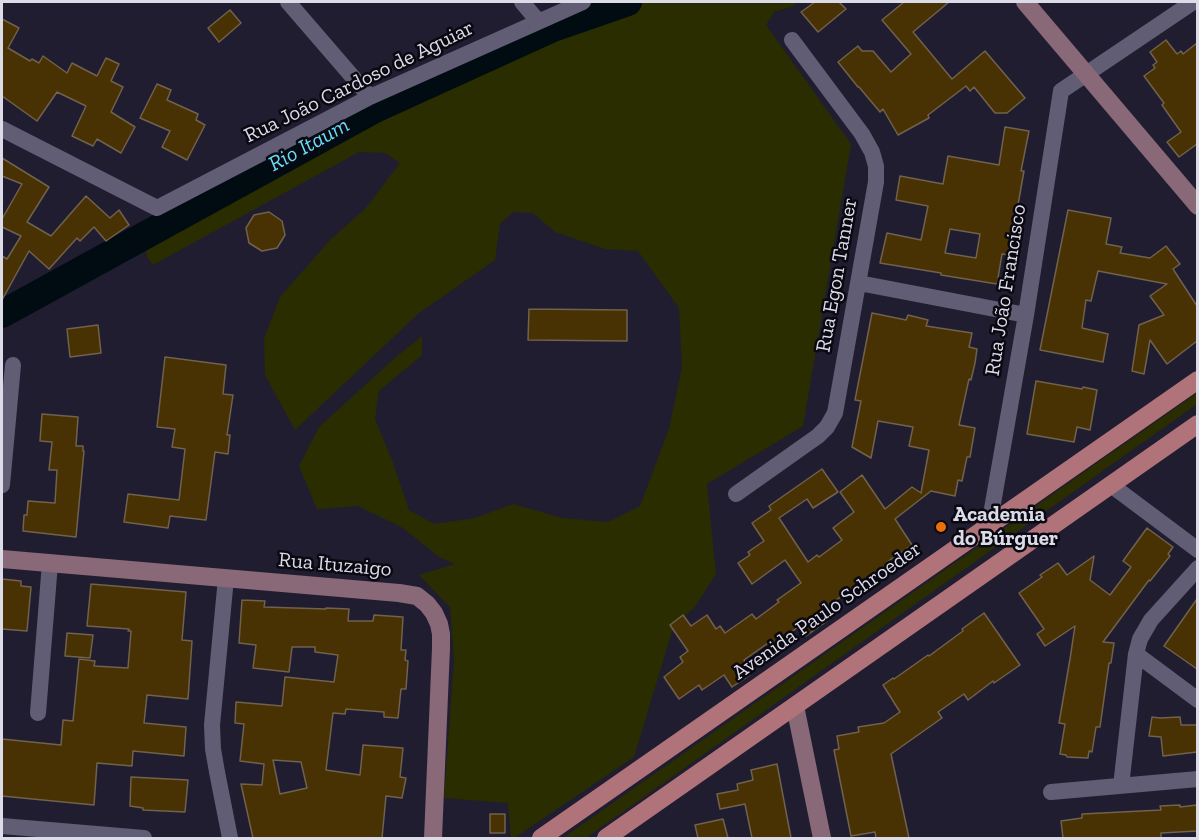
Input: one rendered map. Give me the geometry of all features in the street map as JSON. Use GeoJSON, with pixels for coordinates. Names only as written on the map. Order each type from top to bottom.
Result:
{"type":"FeatureCollection","features":[{"type":"Feature","properties":{"kind":"main road","name":"Avenida Paulo Schroeder"},"geometry":{"type":"LineString","coordinates":[[541,838],[1197,380]]}},
{"type":"Feature","properties":{"kind":"main road"},"geometry":{"type":"LineString","coordinates":[[606,838],[1197,424]]}},
{"type":"Feature","properties":{"kind":"street"},"geometry":{"type":"LineString","coordinates":[[288,2],[370,97]]}},
{"type":"Feature","properties":{"kind":"street"},"geometry":{"type":"LineString","coordinates":[[522,2],[538,21]]}},
{"type":"Feature","properties":{"kind":"street","name":"Rua João Cardoso de Aguiar"},"geometry":{"type":"LineString","coordinates":[[2,129],[157,208],[370,97],[583,2]]}},
{"type":"Feature","properties":{"kind":"street"},"geometry":{"type":"LineString","coordinates":[[1025,2],[1194,195]]}},
{"type":"Feature","properties":{"kind":"street","name":"Rua João Francisco"},"geometry":{"type":"LineString","coordinates":[[989,526],[1026,315],[1061,91],[1193,2]]}},
{"type":"Feature","properties":{"kind":"street","name":"Rua Egon Tanner"},"geometry":{"type":"LineString","coordinates":[[736,494],[818,436],[827,427],[835,413],[876,182],[876,166],[872,152],[862,134],[792,40]]}},
{"type":"Feature","properties":{"kind":"street"},"geometry":{"type":"LineString","coordinates":[[859,283],[1026,315]]}},
{"type":"Feature","properties":{"kind":"street"},"geometry":{"type":"LineString","coordinates":[[2,485],[13,365]]}},
{"type":"Feature","properties":{"kind":"street"},"geometry":{"type":"LineString","coordinates":[[1111,485],[1197,550]]}},
{"type":"Feature","properties":{"kind":"street","name":"Rua Ituzaigo"},"geometry":{"type":"LineString","coordinates":[[2,559],[417,596],[434,613],[439,624],[441,648],[434,838]]}},
{"type":"Feature","properties":{"kind":"street"},"geometry":{"type":"LineString","coordinates":[[38,713],[50,563]]}},
{"type":"Feature","properties":{"kind":"street"},"geometry":{"type":"LineString","coordinates":[[1121,786],[1136,654],[1140,639],[1151,620],[1197,568]]}},
{"type":"Feature","properties":{"kind":"street"},"geometry":{"type":"LineString","coordinates":[[226,578],[212,725],[215,760],[230,838]]}},
{"type":"Feature","properties":{"kind":"street"},"geometry":{"type":"LineString","coordinates":[[1136,654],[1197,700]]}},
{"type":"Feature","properties":{"kind":"street"},"geometry":{"type":"LineString","coordinates":[[795,706],[822,838]]}},
{"type":"Feature","properties":{"kind":"street"},"geometry":{"type":"LineString","coordinates":[[1051,792],[1197,779]]}},
{"type":"Feature","properties":{"kind":"street"},"geometry":{"type":"LineString","coordinates":[[2,826],[144,838]]}},
{"type":"Feature","properties":{"kind":"green space"},"geometry":{"type":"Polygon","coordinates":[[[642,2],[798,2],[774,12],[766,25],[851,144],[803,426],[707,484],[716,574],[694,608],[673,628],[634,757],[511,838],[508,803],[444,798],[454,660],[450,607],[419,575],[455,564],[439,557],[403,528],[358,506],[317,509],[299,466],[319,427],[422,336],[422,355],[379,391],[375,419],[409,510],[434,524],[475,518],[513,504],[562,518],[608,522],[640,506],[669,429],[682,367],[679,308],[638,251],[605,249],[555,232],[533,213],[513,212],[500,224],[495,260],[419,313],[295,430],[265,375],[264,339],[280,297],[331,239],[366,208],[400,163],[385,153],[359,152],[153,265],[147,257],[145,244],[377,115],[529,46],[642,2]]]}},
{"type":"Feature","properties":{"kind":"green space"},"geometry":{"type":"Polygon","coordinates":[[[1197,393],[1197,404],[586,838],[563,838],[1197,393]]]}},
{"type":"Feature","properties":{"kind":"building"},"geometry":{"type":"Polygon","coordinates":[[[815,2],[839,2],[846,9],[818,32],[801,12],[815,2]]]}},
{"type":"Feature","properties":{"kind":"building"},"geometry":{"type":"Polygon","coordinates":[[[904,2],[949,2],[913,32],[952,79],[985,51],[1025,98],[1007,113],[995,113],[974,87],[970,91],[966,86],[928,115],[929,118],[898,135],[883,109],[880,112],[838,62],[858,46],[862,51],[873,51],[891,72],[911,54],[882,20],[904,2]]]}},
{"type":"Feature","properties":{"kind":"building"},"geometry":{"type":"Polygon","coordinates":[[[230,10],[241,23],[219,42],[208,28],[230,10]]]}},
{"type":"Feature","properties":{"kind":"building"},"geometry":{"type":"Polygon","coordinates":[[[2,19],[19,28],[8,48],[30,61],[32,59],[39,63],[43,56],[67,73],[72,63],[97,76],[106,58],[119,64],[111,81],[123,87],[111,112],[135,127],[121,153],[97,139],[93,146],[72,136],[86,106],[57,92],[37,121],[2,96],[2,19]]]}},
{"type":"Feature","properties":{"kind":"building"},"geometry":{"type":"Polygon","coordinates":[[[1166,40],[1177,54],[1181,51],[1183,54],[1197,43],[1197,144],[1179,157],[1167,142],[1181,132],[1162,105],[1164,103],[1144,76],[1155,68],[1153,65],[1157,62],[1150,52],[1166,40]]]}},
{"type":"Feature","properties":{"kind":"building"},"geometry":{"type":"Polygon","coordinates":[[[157,84],[171,90],[167,100],[198,114],[196,120],[205,125],[187,160],[162,147],[170,131],[140,118],[157,84]]]}},
{"type":"Feature","properties":{"kind":"building"},"geometry":{"type":"Polygon","coordinates":[[[1005,127],[1029,131],[1009,255],[1002,254],[997,284],[880,263],[887,233],[921,240],[928,206],[896,200],[900,176],[943,184],[948,156],[999,165],[1005,127]],[[950,229],[945,253],[976,258],[980,234],[950,229]]]}},
{"type":"Feature","properties":{"kind":"building"},"geometry":{"type":"Polygon","coordinates":[[[2,158],[49,187],[27,222],[51,236],[86,196],[110,218],[119,210],[129,225],[106,241],[94,227],[80,241],[77,238],[49,269],[29,251],[2,300],[2,256],[7,259],[21,236],[2,227],[2,219],[22,184],[2,176],[2,158]]]}},
{"type":"Feature","properties":{"kind":"building"},"geometry":{"type":"Polygon","coordinates":[[[1068,210],[1111,218],[1106,244],[1122,247],[1120,253],[1150,258],[1166,246],[1180,264],[1173,269],[1197,306],[1197,341],[1167,364],[1150,340],[1144,374],[1132,371],[1139,325],[1164,315],[1150,296],[1167,284],[1098,271],[1091,301],[1086,300],[1082,328],[1108,334],[1103,362],[1040,350],[1068,210]]]}},
{"type":"Feature","properties":{"kind":"building"},"geometry":{"type":"Polygon","coordinates":[[[269,212],[282,221],[285,235],[277,248],[262,251],[249,243],[246,228],[254,215],[269,212]]]}},
{"type":"Feature","properties":{"kind":"building"},"geometry":{"type":"Polygon","coordinates":[[[529,309],[627,310],[627,341],[528,340],[529,309]]]}},
{"type":"Feature","properties":{"kind":"building"},"geometry":{"type":"Polygon","coordinates":[[[872,313],[906,320],[908,315],[928,320],[926,326],[972,333],[969,347],[977,349],[959,425],[975,428],[970,457],[967,457],[962,481],[958,480],[955,496],[931,491],[895,519],[912,545],[887,562],[889,564],[820,611],[827,621],[806,636],[801,629],[797,628],[773,644],[771,641],[744,660],[746,664],[744,666],[750,675],[732,687],[724,675],[702,690],[699,685],[679,699],[664,677],[683,662],[680,657],[688,651],[670,625],[683,615],[691,626],[707,615],[716,629],[720,626],[725,633],[752,614],[756,619],[801,583],[785,560],[752,584],[738,563],[750,555],[748,552],[764,541],[752,523],[771,510],[769,506],[822,469],[838,492],[813,508],[807,499],[779,518],[808,562],[842,540],[833,528],[854,512],[840,492],[862,475],[885,509],[912,487],[921,493],[929,450],[909,446],[913,427],[878,421],[871,458],[852,447],[861,401],[855,400],[872,313]]]}},
{"type":"Feature","properties":{"kind":"building"},"geometry":{"type":"Polygon","coordinates":[[[98,325],[101,353],[70,357],[67,329],[98,325]]]}},
{"type":"Feature","properties":{"kind":"building"},"geometry":{"type":"Polygon","coordinates":[[[165,357],[226,365],[223,394],[233,395],[227,435],[230,435],[228,454],[215,452],[206,520],[170,516],[168,528],[124,522],[128,494],[179,500],[185,449],[172,447],[175,429],[157,427],[165,357]]]}},
{"type":"Feature","properties":{"kind":"building"},"geometry":{"type":"Polygon","coordinates":[[[1036,381],[1097,390],[1090,430],[1077,427],[1074,442],[1027,434],[1036,381]]]}},
{"type":"Feature","properties":{"kind":"building"},"geometry":{"type":"Polygon","coordinates":[[[42,414],[78,417],[76,446],[83,446],[84,451],[76,537],[23,531],[28,501],[55,503],[57,470],[49,470],[52,442],[40,441],[42,414]]]}},
{"type":"Feature","properties":{"kind":"building"},"geometry":{"type":"Polygon","coordinates":[[[1147,528],[1173,547],[1168,554],[1170,556],[1149,580],[1103,642],[1114,643],[1100,727],[1096,727],[1092,752],[1089,751],[1088,758],[1067,757],[1060,754],[1065,724],[1059,723],[1075,626],[1045,646],[1037,634],[1044,629],[1019,593],[1058,563],[1067,575],[1094,556],[1090,580],[1110,595],[1131,567],[1123,561],[1147,528]]]}},
{"type":"Feature","properties":{"kind":"building"},"geometry":{"type":"Polygon","coordinates":[[[2,579],[21,581],[21,586],[31,587],[27,631],[2,629],[2,579]]]}},
{"type":"Feature","properties":{"kind":"building"},"geometry":{"type":"Polygon","coordinates":[[[91,584],[186,592],[182,640],[192,641],[188,699],[147,695],[144,723],[186,727],[184,756],[133,751],[132,766],[97,763],[94,805],[2,796],[2,739],[61,745],[63,720],[73,721],[79,659],[95,661],[94,666],[128,668],[131,631],[87,626],[91,584]]]}},
{"type":"Feature","properties":{"kind":"building"},"geometry":{"type":"Polygon","coordinates":[[[1197,599],[1197,669],[1164,646],[1197,599]]]}},
{"type":"Feature","properties":{"kind":"building"},"geometry":{"type":"Polygon","coordinates":[[[242,600],[265,601],[264,607],[349,609],[348,621],[373,621],[374,615],[403,617],[401,650],[406,650],[405,660],[408,661],[406,689],[401,689],[398,718],[384,717],[384,712],[346,709],[345,714],[333,713],[326,770],[360,775],[363,745],[403,748],[400,777],[406,778],[402,798],[386,796],[382,838],[253,838],[241,784],[262,785],[264,764],[240,761],[244,724],[235,723],[236,702],[282,706],[285,677],[334,682],[338,655],[315,652],[315,647],[292,647],[289,672],[253,668],[256,645],[239,643],[242,600]],[[273,760],[280,794],[307,788],[301,762],[273,760]]]}},
{"type":"Feature","properties":{"kind":"building"},"geometry":{"type":"Polygon","coordinates":[[[984,613],[1020,665],[994,683],[993,681],[968,700],[964,694],[938,712],[942,718],[891,754],[909,838],[876,838],[875,832],[851,836],[834,750],[839,749],[837,736],[859,732],[858,727],[884,723],[900,712],[883,685],[929,656],[984,613]]]}},
{"type":"Feature","properties":{"kind":"building"},"geometry":{"type":"Polygon","coordinates":[[[67,633],[93,635],[90,658],[65,656],[67,633]]]}},
{"type":"Feature","properties":{"kind":"building"},"geometry":{"type":"Polygon","coordinates":[[[1152,717],[1180,717],[1181,725],[1197,725],[1197,752],[1163,756],[1161,737],[1149,736],[1152,717]]]}},
{"type":"Feature","properties":{"kind":"building"},"geometry":{"type":"Polygon","coordinates":[[[777,764],[791,838],[752,838],[745,804],[720,809],[717,794],[738,790],[737,784],[753,780],[751,770],[777,764]]]}},
{"type":"Feature","properties":{"kind":"building"},"geometry":{"type":"Polygon","coordinates":[[[131,777],[188,780],[185,812],[143,810],[143,808],[130,806],[131,777]]]}},
{"type":"Feature","properties":{"kind":"building"},"geometry":{"type":"Polygon","coordinates":[[[1180,805],[1180,807],[1197,805],[1197,831],[1161,833],[1161,838],[1063,838],[1061,821],[1082,818],[1082,814],[1161,810],[1160,806],[1180,805]]]}},
{"type":"Feature","properties":{"kind":"building"},"geometry":{"type":"Polygon","coordinates":[[[490,814],[505,814],[505,833],[490,833],[490,814]]]}},
{"type":"Feature","properties":{"kind":"building"},"geometry":{"type":"Polygon","coordinates":[[[723,819],[728,838],[698,838],[695,825],[723,819]]]}},
{"type":"Feature","properties":{"kind":"waterway","name":"Rio Itaum"},"geometry":{"type":"LineString","coordinates":[[2,314],[375,109],[553,28],[628,2]]}},
{"type":"Feature","properties":{"kind":"place","name":"Academia do Búrguer"},"geometry":{"type":"Point","coordinates":[941,527]}}]}
